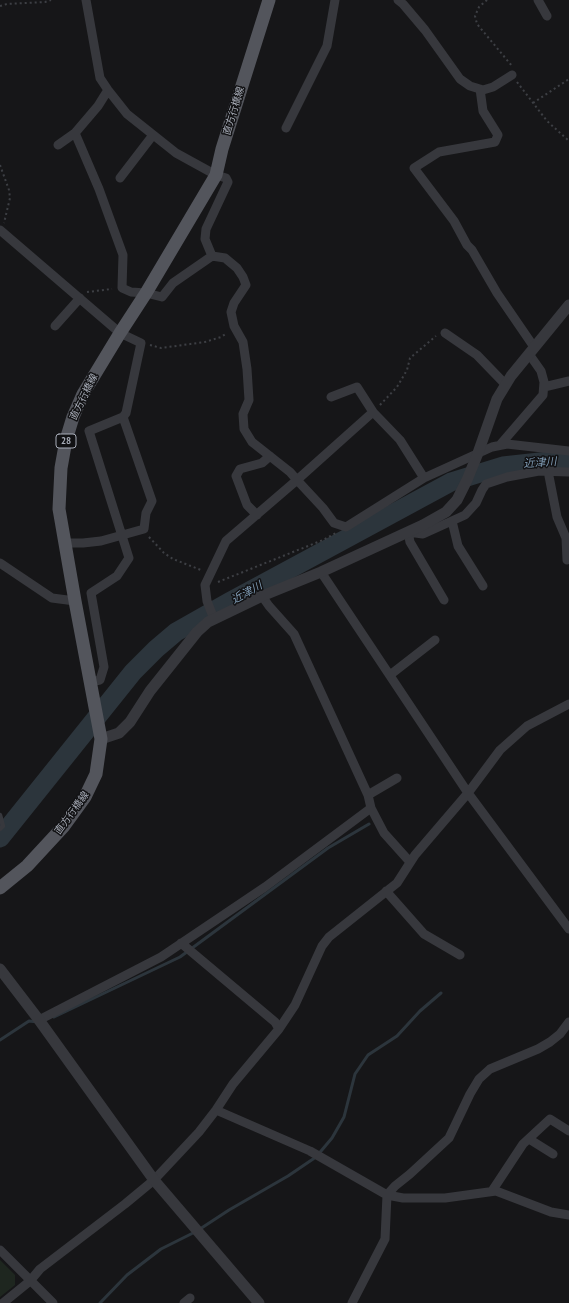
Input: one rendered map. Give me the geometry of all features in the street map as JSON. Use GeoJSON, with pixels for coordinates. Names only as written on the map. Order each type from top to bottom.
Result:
{"type":"FeatureCollection","features":[{"type":"Feature","properties":{"kind":"main road","name":"直方行橋線"},"geometry":{"type":"LineString","coordinates":[[0,888],[27,866],[64,826],[85,797],[96,774],[101,740],[59,509],[61,468],[66,440],[73,417],[84,394],[216,175],[222,149],[269,0]]}},
{"type":"Feature","properties":{"kind":"street"},"geometry":{"type":"LineString","coordinates":[[86,0],[100,78],[108,90],[127,114],[176,153],[216,175],[226,178],[228,182],[206,229],[205,239],[212,256]]}},
{"type":"Feature","properties":{"kind":"street"},"geometry":{"type":"LineString","coordinates":[[286,128],[327,46],[335,0]]}},
{"type":"Feature","properties":{"kind":"street"},"geometry":{"type":"LineString","coordinates":[[398,0],[425,30],[460,79],[470,86],[483,90],[493,87],[512,75]]}},
{"type":"Feature","properties":{"kind":"street"},"geometry":{"type":"LineString","coordinates":[[538,0],[547,16]]}},
{"type":"Feature","properties":{"kind":"street"},"geometry":{"type":"LineString","coordinates":[[480,89],[483,111],[498,135],[495,142],[439,152],[414,168],[454,221],[467,245],[472,250],[532,351],[541,371],[544,382],[542,395],[500,445]]}},
{"type":"Feature","properties":{"kind":"street"},"geometry":{"type":"LineString","coordinates":[[58,145],[75,133],[98,106],[108,90]]}},
{"type":"Feature","properties":{"kind":"street"},"geometry":{"type":"LineString","coordinates":[[75,133],[99,188],[123,255],[122,288],[131,292],[146,293],[162,297],[173,283],[212,256],[225,258],[237,268],[244,277],[246,285],[234,303],[231,312],[234,326],[243,342],[247,368],[249,400],[243,414],[244,429],[252,442],[297,480],[323,508],[334,523],[346,527],[424,478],[492,447],[507,444],[569,451]]}},
{"type":"Feature","properties":{"kind":"street"},"geometry":{"type":"LineString","coordinates":[[120,178],[153,135]]}},
{"type":"Feature","properties":{"kind":"street"},"geometry":{"type":"LineString","coordinates":[[1,231],[120,333],[142,342],[124,417],[152,502],[146,513],[144,529],[101,541],[65,543]]}},
{"type":"Feature","properties":{"kind":"street"},"geometry":{"type":"LineString","coordinates":[[55,326],[78,296]]}},
{"type":"Feature","properties":{"kind":"street"},"geometry":{"type":"LineString","coordinates":[[101,740],[119,733],[130,722],[150,691],[197,632],[208,622],[262,596],[321,572],[408,532],[446,512],[457,500],[478,453],[497,398],[511,376],[569,305]]}},
{"type":"Feature","properties":{"kind":"street"},"geometry":{"type":"LineString","coordinates":[[445,333],[476,356],[506,385]]}},
{"type":"Feature","properties":{"kind":"street"},"geometry":{"type":"LineString","coordinates":[[544,387],[569,381]]}},
{"type":"Feature","properties":{"kind":"street"},"geometry":{"type":"LineString","coordinates":[[331,397],[357,387],[373,412],[400,440],[424,478]]}},
{"type":"Feature","properties":{"kind":"street"},"geometry":{"type":"LineString","coordinates":[[214,619],[207,601],[205,585],[226,542],[373,412]]}},
{"type":"Feature","properties":{"kind":"street"},"geometry":{"type":"LineString","coordinates":[[90,682],[100,680],[104,667],[90,593],[117,576],[129,558],[89,431],[124,417]]}},
{"type":"Feature","properties":{"kind":"street"},"geometry":{"type":"LineString","coordinates":[[257,515],[247,505],[236,476],[240,469],[262,463],[270,456]]}},
{"type":"Feature","properties":{"kind":"street"},"geometry":{"type":"LineString","coordinates":[[408,532],[423,534],[465,515],[476,503],[486,484],[507,477],[539,471],[569,472]]}},
{"type":"Feature","properties":{"kind":"street"},"geometry":{"type":"LineString","coordinates":[[548,471],[548,478],[557,517],[566,538],[567,560]]}},
{"type":"Feature","properties":{"kind":"street"},"geometry":{"type":"LineString","coordinates":[[452,521],[458,546],[483,586]]}},
{"type":"Feature","properties":{"kind":"street"},"geometry":{"type":"LineString","coordinates":[[408,532],[410,542],[444,600]]}},
{"type":"Feature","properties":{"kind":"street"},"geometry":{"type":"LineString","coordinates":[[0,564],[52,598],[75,601]]}},
{"type":"Feature","properties":{"kind":"street"},"geometry":{"type":"LineString","coordinates":[[321,572],[468,793],[569,929]]}},
{"type":"Feature","properties":{"kind":"street"},"geometry":{"type":"LineString","coordinates":[[262,596],[294,634],[368,795],[371,808],[384,832],[410,862]]}},
{"type":"Feature","properties":{"kind":"street"},"geometry":{"type":"LineString","coordinates":[[390,675],[435,640]]}},
{"type":"Feature","properties":{"kind":"street"},"geometry":{"type":"LineString","coordinates":[[3,1303],[30,1281],[40,1269],[154,1180],[216,1110],[233,1084],[295,1006],[322,946],[329,937],[397,883],[415,855],[468,793],[500,750],[527,726],[569,704]]}},
{"type":"Feature","properties":{"kind":"street"},"geometry":{"type":"LineString","coordinates":[[368,795],[397,778]]}},
{"type":"Feature","properties":{"kind":"street"},"geometry":{"type":"LineString","coordinates":[[39,1020],[161,958],[265,887],[371,808]]}},
{"type":"Feature","properties":{"kind":"street"},"geometry":{"type":"LineString","coordinates":[[386,891],[424,934],[460,955]]}},
{"type":"Feature","properties":{"kind":"street"},"geometry":{"type":"LineString","coordinates":[[182,943],[275,1022],[279,1028]]}},
{"type":"Feature","properties":{"kind":"street"},"geometry":{"type":"LineString","coordinates":[[0,969],[39,1020],[154,1180],[259,1303]]}},
{"type":"Feature","properties":{"kind":"street"},"geometry":{"type":"LineString","coordinates":[[352,1303],[385,1239],[387,1195],[395,1186],[449,1138],[479,1079],[490,1068],[538,1049],[560,1034],[569,1022]]}},
{"type":"Feature","properties":{"kind":"street"},"geometry":{"type":"LineString","coordinates":[[216,1110],[310,1151],[387,1195],[403,1198],[445,1198],[496,1191],[551,1212],[569,1215]]}},
{"type":"Feature","properties":{"kind":"street"},"geometry":{"type":"LineString","coordinates":[[492,1191],[523,1144],[550,1119],[569,1131]]}},
{"type":"Feature","properties":{"kind":"street"},"geometry":{"type":"LineString","coordinates":[[529,1139],[553,1154]]}},
{"type":"Feature","properties":{"kind":"street"},"geometry":{"type":"LineString","coordinates":[[0,1250],[52,1303]]}},
{"type":"Feature","properties":{"kind":"lane"},"geometry":{"type":"LineString","coordinates":[[0,815],[3,826],[0,829]]}},
{"type":"Feature","properties":{"kind":"path"},"geometry":{"type":"LineString","coordinates":[[0,6],[7,4],[45,2],[51,0]]}},
{"type":"Feature","properties":{"kind":"path"},"geometry":{"type":"LineString","coordinates":[[487,0],[479,8],[475,16],[477,24],[513,68],[512,75],[547,121],[569,142]]}},
{"type":"Feature","properties":{"kind":"path"},"geometry":{"type":"LineString","coordinates":[[533,103],[569,79]]}},
{"type":"Feature","properties":{"kind":"path"},"geometry":{"type":"LineString","coordinates":[[0,165],[9,190],[10,198],[1,231]]}},
{"type":"Feature","properties":{"kind":"path"},"geometry":{"type":"LineString","coordinates":[[78,296],[122,288]]}},
{"type":"Feature","properties":{"kind":"path"},"geometry":{"type":"LineString","coordinates":[[142,342],[161,348],[205,342],[221,337],[234,326]]}},
{"type":"Feature","properties":{"kind":"path"},"geometry":{"type":"LineString","coordinates":[[373,412],[397,387],[407,370],[410,358],[434,336],[445,333]]}},
{"type":"Feature","properties":{"kind":"path"},"geometry":{"type":"LineString","coordinates":[[205,585],[214,583],[316,543],[346,527]]}},
{"type":"Feature","properties":{"kind":"path"},"geometry":{"type":"LineString","coordinates":[[144,529],[151,540],[173,559],[210,574]]}},
{"type":"Feature","properties":{"kind":"shaded area"},"geometry":{"type":"Polygon","coordinates":[[[0,1260],[15,1275],[15,1285],[0,1297],[0,1260]]]}},
{"type":"Feature","properties":{"kind":"waterway","name":"近津川"},"geometry":{"type":"LineString","coordinates":[[0,838],[133,672],[176,632],[451,482],[503,466],[558,460],[569,462]]}},
{"type":"Feature","properties":{"kind":"waterway"},"geometry":{"type":"LineString","coordinates":[[54,1017],[180,957],[328,848],[369,824]]}},
{"type":"Feature","properties":{"kind":"waterway"},"geometry":{"type":"LineString","coordinates":[[200,1229],[229,1210],[288,1176],[316,1157],[332,1138],[344,1117],[355,1074],[368,1055],[397,1036],[420,1011],[441,993]]}},
{"type":"Feature","properties":{"kind":"waterway"},"geometry":{"type":"LineString","coordinates":[[0,1040],[29,1021],[38,1022]]}},
{"type":"Feature","properties":{"kind":"waterway"},"geometry":{"type":"LineString","coordinates":[[100,1303],[127,1275],[161,1249],[195,1232]]}}]}
